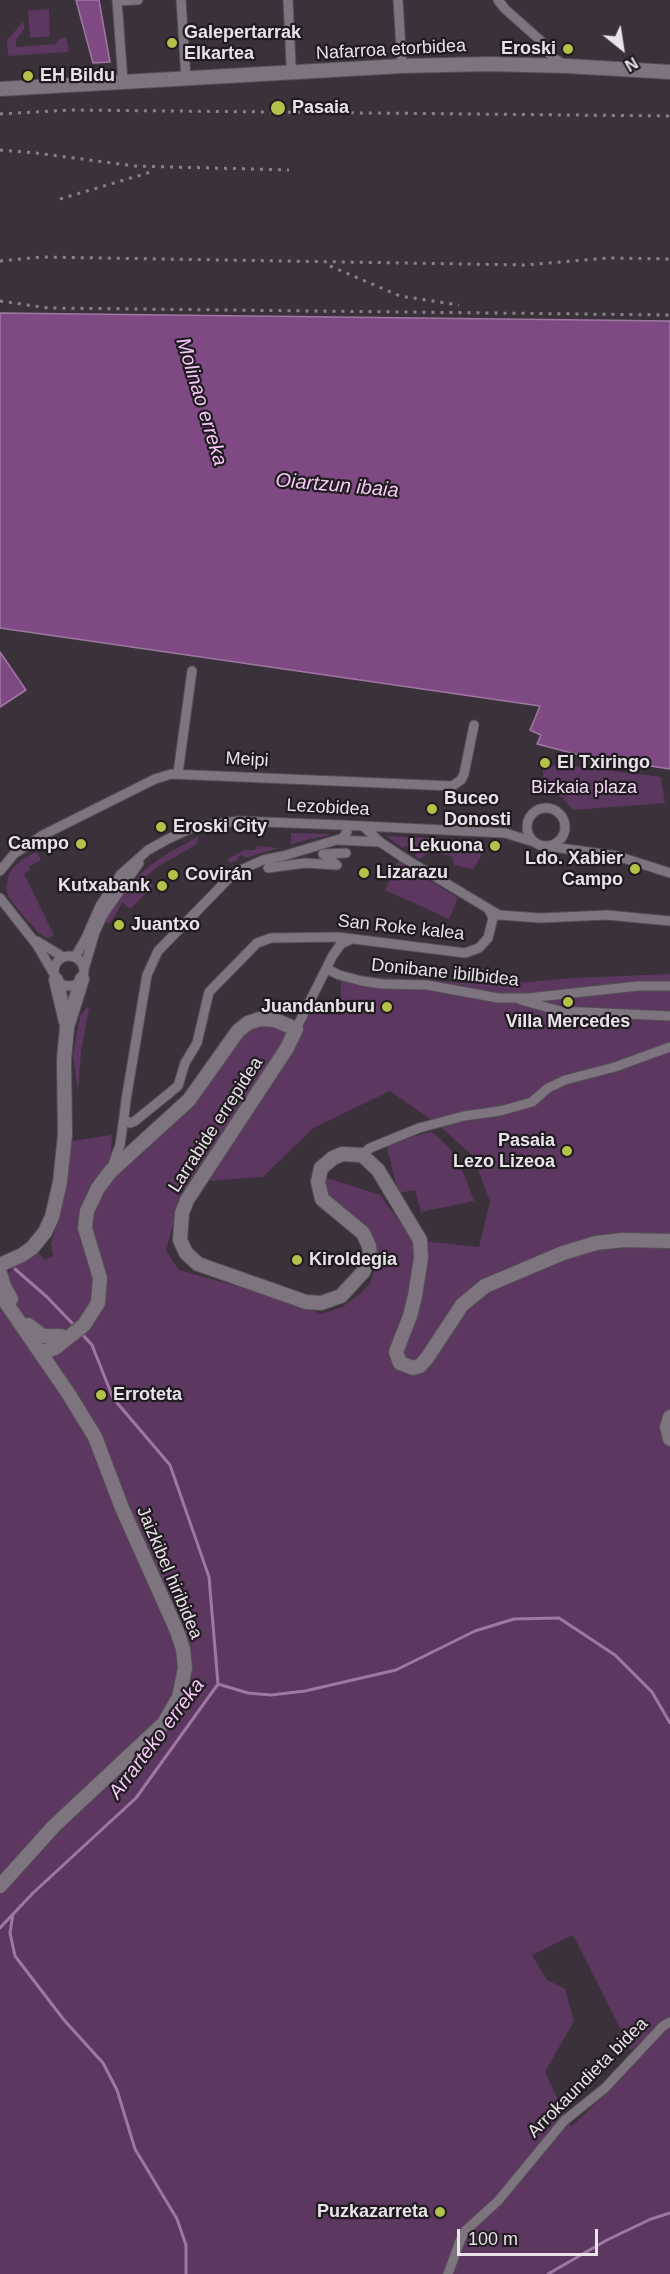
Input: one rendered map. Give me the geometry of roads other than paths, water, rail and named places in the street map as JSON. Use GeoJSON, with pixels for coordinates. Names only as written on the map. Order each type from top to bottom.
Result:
{"type":"FeatureCollection","features":[{"type":"Feature","properties":{"kind":"street"},"geometry":{"type":"LineString","coordinates":[[123,82],[118,1],[138,0]]}},
{"type":"Feature","properties":{"kind":"street"},"geometry":{"type":"LineString","coordinates":[[181,0],[186,79]]}},
{"type":"Feature","properties":{"kind":"street"},"geometry":{"type":"LineString","coordinates":[[288,0],[291,65]]}},
{"type":"Feature","properties":{"kind":"street"},"geometry":{"type":"LineString","coordinates":[[398,0],[402,66]]}},
{"type":"Feature","properties":{"kind":"street"},"geometry":{"type":"LineString","coordinates":[[498,0],[540,40],[554,58],[567,66]]}},
{"type":"Feature","properties":{"kind":"street","name":"Nafarroa etorbidea"},"geometry":{"type":"LineString","coordinates":[[0,89],[402,66],[488,64],[670,72]]}},
{"type":"Feature","properties":{"kind":"street"},"geometry":{"type":"LineString","coordinates":[[178,773],[192,671]]}},
{"type":"Feature","properties":{"kind":"street","name":"Meipi"},"geometry":{"type":"LineString","coordinates":[[0,871],[14,854],[43,835],[155,779],[178,773],[449,787],[463,778],[474,725]]}},
{"type":"Feature","properties":{"kind":"street"},"geometry":{"type":"LineString","coordinates":[[546,846],[557,843],[564,834],[565,823],[561,814],[553,809],[543,808],[534,811],[527,822],[528,833],[534,842],[546,846],[617,856],[670,873]]}},
{"type":"Feature","properties":{"kind":"street","name":"Lezobidea"},"geometry":{"type":"LineString","coordinates":[[75,957],[113,884],[136,859],[155,846],[195,827],[223,821],[342,825],[505,833],[534,842]]}},
{"type":"Feature","properties":{"kind":"street","name":"Lezobidea"},"geometry":{"type":"LineString","coordinates":[[505,833],[517,830],[527,822]]}},
{"type":"Feature","properties":{"kind":"street"},"geometry":{"type":"LineString","coordinates":[[110,1172],[118,1153],[126,1120],[147,975],[154,956],[234,873],[263,860],[336,840],[347,835],[346,827],[342,825]]}},
{"type":"Feature","properties":{"kind":"street"},"geometry":{"type":"LineString","coordinates":[[363,826],[380,842],[500,915],[524,918],[607,915],[670,921]]}},
{"type":"Feature","properties":{"kind":"street"},"geometry":{"type":"LineString","coordinates":[[380,842],[376,833],[384,827]]}},
{"type":"Feature","properties":{"kind":"street"},"geometry":{"type":"LineString","coordinates":[[336,840],[380,842]]}},
{"type":"Feature","properties":{"kind":"street","name":"Lezobidea"},"geometry":{"type":"LineString","coordinates":[[83,974],[95,932],[103,915],[123,884],[155,846]]}},
{"type":"Feature","properties":{"kind":"street"},"geometry":{"type":"LineString","coordinates":[[268,868],[306,863],[337,865],[314,847]]}},
{"type":"Feature","properties":{"kind":"street"},"geometry":{"type":"LineString","coordinates":[[323,854],[346,853]]}},
{"type":"Feature","properties":{"kind":"street"},"geometry":{"type":"LineString","coordinates":[[0,898],[30,936],[55,977],[64,986],[69,987],[79,983],[83,974]]}},
{"type":"Feature","properties":{"kind":"street","name":"San Roke kalea"},"geometry":{"type":"LineString","coordinates":[[126,1120],[135,1121],[178,1086],[186,1063],[197,1043],[208,992],[261,940],[356,938],[460,953],[470,952],[479,948],[488,938],[493,918],[489,910]]}},
{"type":"Feature","properties":{"kind":"street"},"geometry":{"type":"LineString","coordinates":[[0,1265],[12,1261],[32,1248],[45,1232],[52,1217],[60,1182],[65,1136],[64,1059],[67,1027],[83,974],[81,962],[75,957],[63,957],[30,936]]}},
{"type":"Feature","properties":{"kind":"street"},"geometry":{"type":"LineString","coordinates":[[296,1029],[341,944],[356,938]]}},
{"type":"Feature","properties":{"kind":"street"},"geometry":{"type":"LineString","coordinates":[[63,957],[56,964],[55,977],[67,1027]]}},
{"type":"Feature","properties":{"kind":"street","name":"Donibane ibilbidea"},"geometry":{"type":"LineString","coordinates":[[327,969],[362,981],[427,985],[498,998],[516,999],[603,988],[670,986]]}},
{"type":"Feature","properties":{"kind":"street"},"geometry":{"type":"LineString","coordinates":[[516,999],[561,1011],[670,1016]]}},
{"type":"Feature","properties":{"kind":"street","name":"Larrabide errepidea"},"geometry":{"type":"LineString","coordinates":[[61,1340],[78,1330],[94,1311],[100,1286],[98,1270],[86,1236],[87,1211],[93,1196],[110,1172],[189,1100],[238,1031],[254,1021],[272,1019],[296,1029],[287,1048],[187,1200],[180,1224],[183,1248],[192,1260],[207,1268],[306,1302],[321,1303],[341,1296],[363,1272],[370,1255],[369,1246],[363,1233],[322,1199],[318,1182],[321,1168],[333,1158],[342,1154],[362,1155]]}},
{"type":"Feature","properties":{"kind":"street"},"geometry":{"type":"LineString","coordinates":[[670,1047],[615,1067],[565,1080],[548,1088],[532,1102],[420,1128],[370,1148],[362,1155],[378,1170],[420,1240],[421,1258],[415,1296],[396,1352],[397,1359],[406,1367],[420,1366],[462,1305],[485,1286],[596,1243],[623,1240],[670,1240]]}},
{"type":"Feature","properties":{"kind":"street"},"geometry":{"type":"LineString","coordinates":[[0,1273],[7,1292],[27,1328],[41,1350],[48,1359],[56,1353],[61,1340],[43,1336],[27,1328],[0,1294]]}},
{"type":"Feature","properties":{"kind":"street","name":"Jaizkibel hiribidea"},"geometry":{"type":"LineString","coordinates":[[0,1886],[54,1826],[164,1723],[175,1706],[184,1678],[184,1659],[177,1631],[122,1508],[95,1437],[48,1359]]}},
{"type":"Feature","properties":{"kind":"street"},"geometry":{"type":"LineString","coordinates":[[670,1417],[667,1427],[670,1439]]}},
{"type":"Feature","properties":{"kind":"street"},"geometry":{"type":"LineString","coordinates":[[667,2024],[670,2017]]}},
{"type":"Feature","properties":{"kind":"street","name":"Arrokaundieta bidea"},"geometry":{"type":"LineString","coordinates":[[448,2274],[465,2231],[498,2201],[564,2121],[618,2076],[667,2024]]}},
{"type":"Feature","properties":{"kind":"water"},"geometry":{"type":"Polygon","coordinates":[[[76,0],[99,0],[110,62],[93,63],[76,0]]]}},
{"type":"Feature","properties":{"kind":"water"},"geometry":{"type":"Polygon","coordinates":[[[0,313],[670,321],[670,769],[583,756],[537,744],[541,735],[530,730],[540,706],[0,628],[0,313]]]}},
{"type":"Feature","properties":{"kind":"water"},"geometry":{"type":"Polygon","coordinates":[[[0,652],[26,690],[0,707],[0,652]]]}},
{"type":"Feature","properties":{"kind":"waterway","name":"Arrarteko erreka"},"geometry":{"type":"LineString","coordinates":[[15,1269],[72,1323]]}},
{"type":"Feature","properties":{"kind":"waterway","name":"Arrarteko erreka"},"geometry":{"type":"LineString","coordinates":[[0,1928],[33,1893],[136,1798],[218,1684],[209,1577],[170,1465],[113,1398],[92,1345],[83,1335]]}},
{"type":"Feature","properties":{"kind":"waterway"},"geometry":{"type":"LineString","coordinates":[[218,1684],[248,1693],[271,1695],[305,1691],[396,1670],[475,1631],[514,1619],[559,1618],[615,1655],[652,1692],[670,1723]]}},
{"type":"Feature","properties":{"kind":"waterway"},"geometry":{"type":"LineString","coordinates":[[13,1914],[10,1933],[15,1956],[64,2020],[103,2063],[117,2090],[135,2149],[177,2219],[186,2245],[186,2274]]}},
{"type":"Feature","properties":{"kind":"waterway"},"geometry":{"type":"LineString","coordinates":[[548,2274],[607,2240],[651,2219],[670,2213]]}},
{"type":"Feature","properties":{"kind":"railway"},"geometry":{"type":"LineString","coordinates":[[0,114],[71,110],[670,116]]}},
{"type":"Feature","properties":{"kind":"railway"},"geometry":{"type":"LineString","coordinates":[[0,150],[135,166],[289,170]]}},
{"type":"Feature","properties":{"kind":"railway"},"geometry":{"type":"LineString","coordinates":[[60,199],[151,172]]}},
{"type":"Feature","properties":{"kind":"railway"},"geometry":{"type":"LineString","coordinates":[[0,261],[41,257],[526,265],[608,258],[670,259]]}},
{"type":"Feature","properties":{"kind":"railway"},"geometry":{"type":"LineString","coordinates":[[330,266],[400,296],[459,305]]}},
{"type":"Feature","properties":{"kind":"railway"},"geometry":{"type":"LineString","coordinates":[[0,301],[48,308],[670,315]]}},
{"type":"Feature","properties":{"kind":"place","name":"Galepertarrak Elkartea"},"geometry":{"type":"Point","coordinates":[172,43]}},
{"type":"Feature","properties":{"kind":"place","name":"Eroski"},"geometry":{"type":"Point","coordinates":[568,49]}},
{"type":"Feature","properties":{"kind":"place","name":"EH Bildu"},"geometry":{"type":"Point","coordinates":[28,76]}},
{"type":"Feature","properties":{"kind":"place","name":"Pasaia"},"geometry":{"type":"Point","coordinates":[278,108]}},
{"type":"Feature","properties":{"kind":"place","name":"El Txiringo"},"geometry":{"type":"Point","coordinates":[545,763]}},
{"type":"Feature","properties":{"kind":"place","name":"Buceo Donosti"},"geometry":{"type":"Point","coordinates":[432,809]}},
{"type":"Feature","properties":{"kind":"place","name":"Eroski City"},"geometry":{"type":"Point","coordinates":[161,827]}},
{"type":"Feature","properties":{"kind":"place","name":"Campo"},"geometry":{"type":"Point","coordinates":[81,844]}},
{"type":"Feature","properties":{"kind":"place","name":"Lekuona"},"geometry":{"type":"Point","coordinates":[495,846]}},
{"type":"Feature","properties":{"kind":"place","name":"Ldo. Xabier Campo"},"geometry":{"type":"Point","coordinates":[635,869]}},
{"type":"Feature","properties":{"kind":"place","name":"Lizarazu"},"geometry":{"type":"Point","coordinates":[364,873]}},
{"type":"Feature","properties":{"kind":"place","name":"Covirán"},"geometry":{"type":"Point","coordinates":[173,875]}},
{"type":"Feature","properties":{"kind":"place","name":"Kutxabank"},"geometry":{"type":"Point","coordinates":[162,886]}},
{"type":"Feature","properties":{"kind":"place","name":"Juantxo"},"geometry":{"type":"Point","coordinates":[119,925]}},
{"type":"Feature","properties":{"kind":"place","name":"Villa Mercedes"},"geometry":{"type":"Point","coordinates":[568,1002]}},
{"type":"Feature","properties":{"kind":"place","name":"Juandanburu"},"geometry":{"type":"Point","coordinates":[387,1007]}},
{"type":"Feature","properties":{"kind":"place","name":"Pasaia Lezo Lizeoa"},"geometry":{"type":"Point","coordinates":[567,1151]}},
{"type":"Feature","properties":{"kind":"place","name":"Kiroldegia"},"geometry":{"type":"Point","coordinates":[297,1260]}},
{"type":"Feature","properties":{"kind":"place","name":"Erroteta"},"geometry":{"type":"Point","coordinates":[101,1395]}},
{"type":"Feature","properties":{"kind":"place","name":"Puzkazarreta"},"geometry":{"type":"Point","coordinates":[440,2212]}},
{"type":"Feature","properties":{"kind":"water label","name":"Molinao erreka"},"geometry":{"type":"Point","coordinates":[201,402]}},
{"type":"Feature","properties":{"kind":"water label","name":"Oiartzun ibaia"},"geometry":{"type":"Point","coordinates":[337,486]}},
{"type":"Feature","properties":{"kind":"park label","name":"Bizkaia plaza"},"geometry":{"type":"Point","coordinates":[584,788]}}]}
